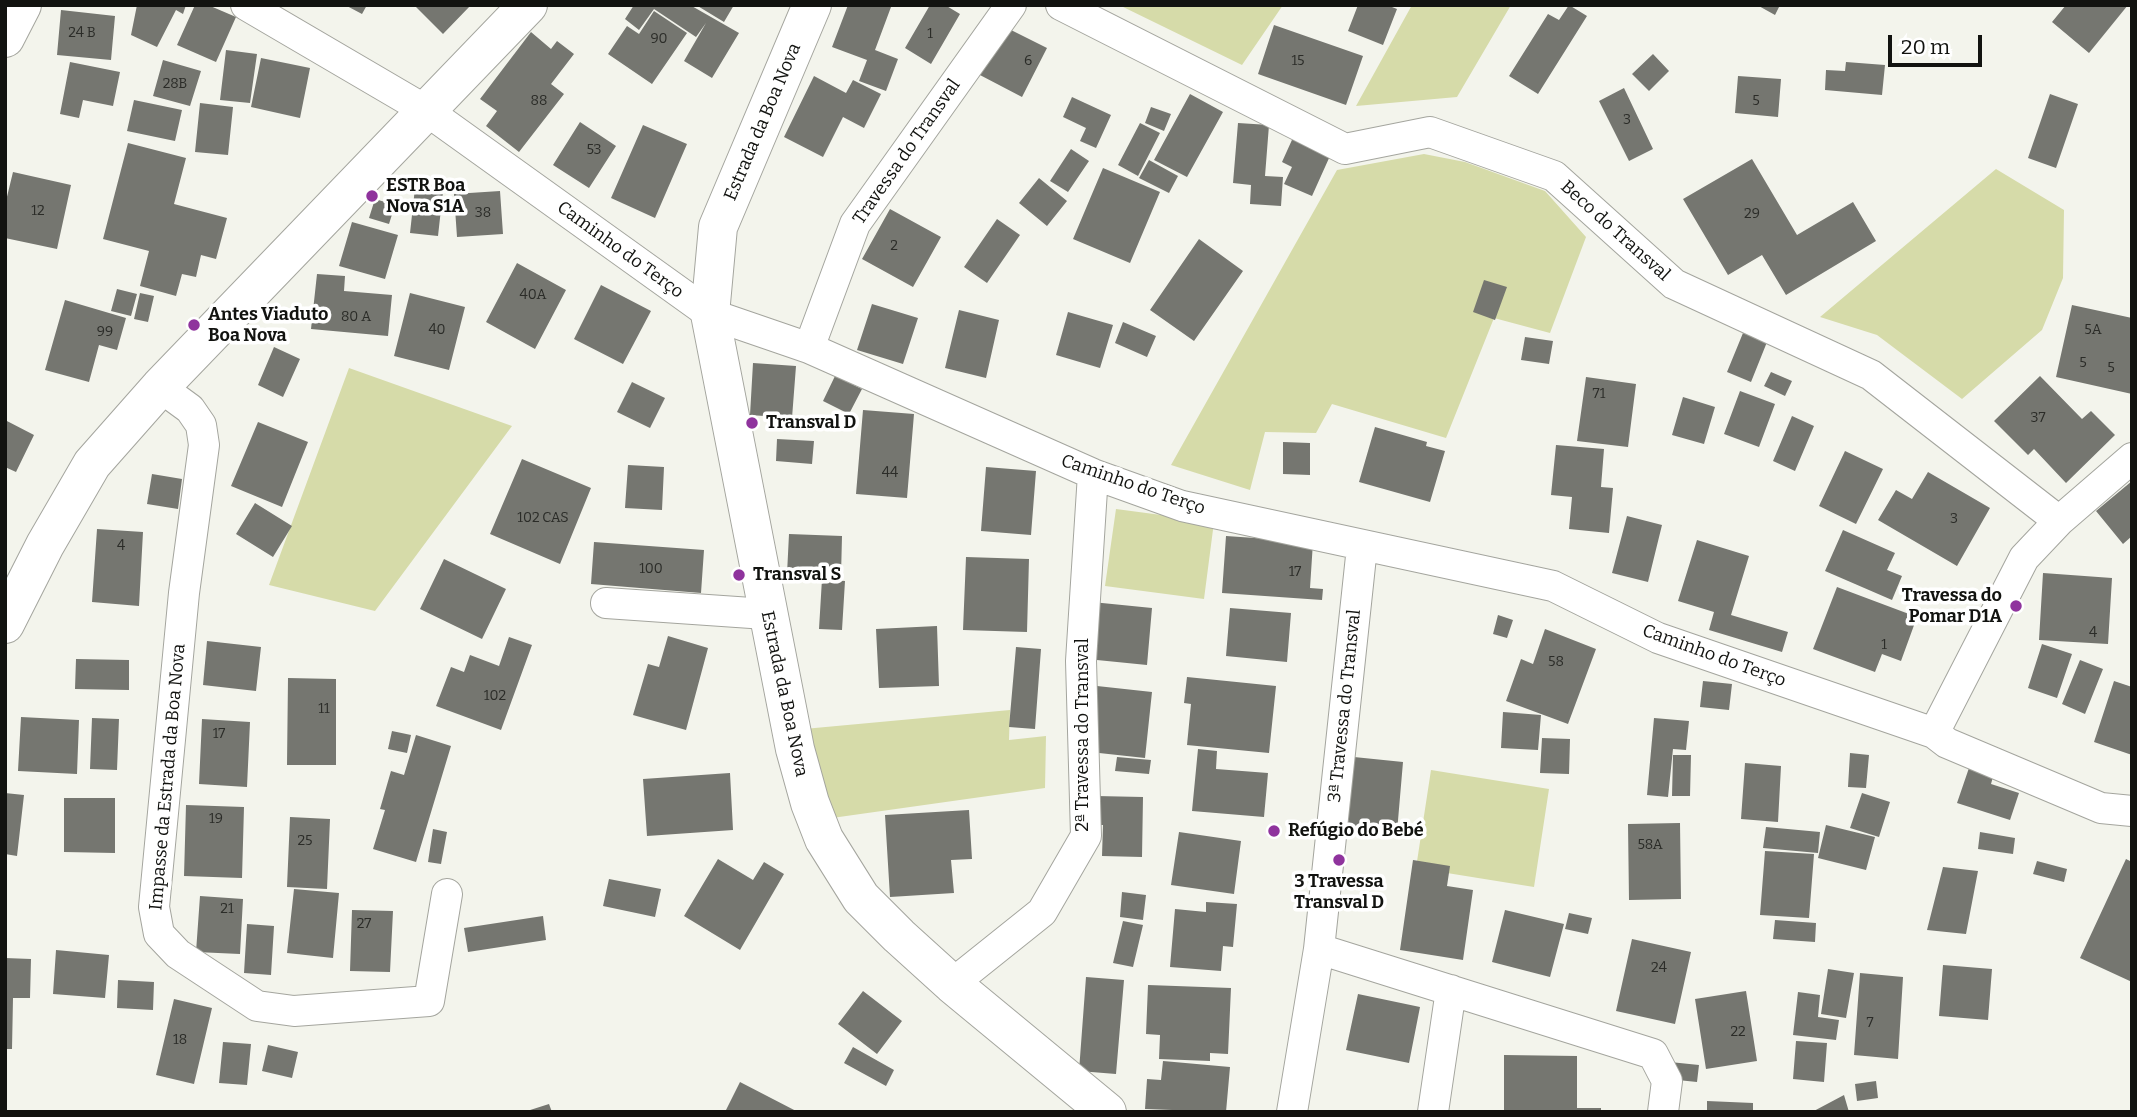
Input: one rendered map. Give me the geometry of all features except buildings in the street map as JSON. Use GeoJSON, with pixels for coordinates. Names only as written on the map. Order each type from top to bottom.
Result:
{"type":"FeatureCollection","features":[{"type":"Feature","properties":{"kind":"main road"},"geometry":{"type":"LineString","coordinates":[[5,22],[20,5]]}},
{"type":"Feature","properties":{"kind":"main road"},"geometry":{"type":"LineString","coordinates":[[5,38],[20,5]]}},
{"type":"Feature","properties":{"kind":"main road"},"geometry":{"type":"LineString","coordinates":[[5,624],[45,545],[92,464],[160,387],[528,5]]}},
{"type":"Feature","properties":{"kind":"main road","name":"Estrada da Boa Nova"},"geometry":{"type":"LineString","coordinates":[[812,5],[718,228],[710,314],[766,614],[795,749],[810,803],[824,839],[861,898],[953,984],[1107,1112]]}},
{"type":"Feature","properties":{"kind":"street","name":"Caminho do Terço"},"geometry":{"type":"LineString","coordinates":[[246,5],[427,111],[710,314],[809,348],[1093,474],[1182,506],[1362,547],[1553,586],[1658,638],[1934,733],[1947,743],[2101,808],[2132,810]]}},
{"type":"Feature","properties":{"kind":"street","name":"Travessa do Transval"},"geometry":{"type":"LineString","coordinates":[[809,348],[855,224],[1011,5]]}},
{"type":"Feature","properties":{"kind":"street","name":"Beco do Transval"},"geometry":{"type":"LineString","coordinates":[[1061,5],[1345,149],[1430,132],[1554,176],[1674,284],[1871,375],[2059,521]]}},
{"type":"Feature","properties":{"kind":"street","name":"Impasse da Estrada da Boa Nova"},"geometry":{"type":"LineString","coordinates":[[160,387],[190,409],[201,425],[204,444],[184,593],[154,907],[159,934],[178,954],[257,1006],[294,1011],[429,1001],[447,894]]}},
{"type":"Feature","properties":{"kind":"street"},"geometry":{"type":"LineString","coordinates":[[1934,733],[2024,558],[2059,521],[2132,458]]}},
{"type":"Feature","properties":{"kind":"street","name":"2ª Travessa do Transval"},"geometry":{"type":"LineString","coordinates":[[953,984],[1042,912],[1086,836],[1081,661],[1093,474]]}},
{"type":"Feature","properties":{"kind":"street","name":"3ª Travessa do Transval"},"geometry":{"type":"LineString","coordinates":[[1292,1112],[1320,949],[1362,547]]}},
{"type":"Feature","properties":{"kind":"street"},"geometry":{"type":"LineString","coordinates":[[606,603],[766,614]]}},
{"type":"Feature","properties":{"kind":"street"},"geometry":{"type":"LineString","coordinates":[[1320,949],[1653,1054],[1667,1081],[1663,1112]]}},
{"type":"Feature","properties":{"kind":"street"},"geometry":{"type":"LineString","coordinates":[[1433,1112],[1451,990]]}},
{"type":"Feature","properties":{"kind":"green space"},"geometry":{"type":"Polygon","coordinates":[[[1119,5],[1283,5],[1242,65],[1119,5]]]}},
{"type":"Feature","properties":{"kind":"green space"},"geometry":{"type":"Polygon","coordinates":[[[1412,5],[1511,5],[1457,97],[1356,106],[1412,5]]]}},
{"type":"Feature","properties":{"kind":"green space"},"geometry":{"type":"Polygon","coordinates":[[[1424,154],[1465,162],[1545,191],[1586,237],[1550,333],[1494,318],[1446,438],[1332,404],[1316,433],[1265,432],[1250,490],[1171,465],[1337,170],[1424,154]]]}},
{"type":"Feature","properties":{"kind":"green space"},"geometry":{"type":"Polygon","coordinates":[[[1996,169],[2064,210],[2063,278],[2042,330],[1962,399],[1877,335],[1820,317],[1996,169]]]}},
{"type":"Feature","properties":{"kind":"green space"},"geometry":{"type":"Polygon","coordinates":[[[349,368],[512,426],[375,611],[269,585],[349,368]]]}},
{"type":"Feature","properties":{"kind":"green space"},"geometry":{"type":"Polygon","coordinates":[[[1116,509],[1214,522],[1204,599],[1105,586],[1116,509]]]}},
{"type":"Feature","properties":{"kind":"green space"},"geometry":{"type":"Polygon","coordinates":[[[1010,710],[1009,740],[1046,736],[1045,788],[832,818],[804,729],[1010,710]]]}},
{"type":"Feature","properties":{"kind":"green space"},"geometry":{"type":"Polygon","coordinates":[[[1431,770],[1549,789],[1534,887],[1416,868],[1431,770]]]}},
{"type":"Feature","properties":{"kind":"place","name":"ESTR Boa Nova S1A"},"geometry":{"type":"Point","coordinates":[372,196]}},
{"type":"Feature","properties":{"kind":"place","name":"Antes Viaduto Boa Nova"},"geometry":{"type":"Point","coordinates":[194,325]}},
{"type":"Feature","properties":{"kind":"place","name":"Transval D"},"geometry":{"type":"Point","coordinates":[752,423]}},
{"type":"Feature","properties":{"kind":"place","name":"Transval S"},"geometry":{"type":"Point","coordinates":[739,575]}},
{"type":"Feature","properties":{"kind":"place","name":"Travessa do Pomar D1A"},"geometry":{"type":"Point","coordinates":[2016,606]}},
{"type":"Feature","properties":{"kind":"place","name":"Refúgio do Bebé"},"geometry":{"type":"Point","coordinates":[1274,831]}},
{"type":"Feature","properties":{"kind":"place","name":"3 Travessa Transval D"},"geometry":{"type":"Point","coordinates":[1339,860]}}]}
